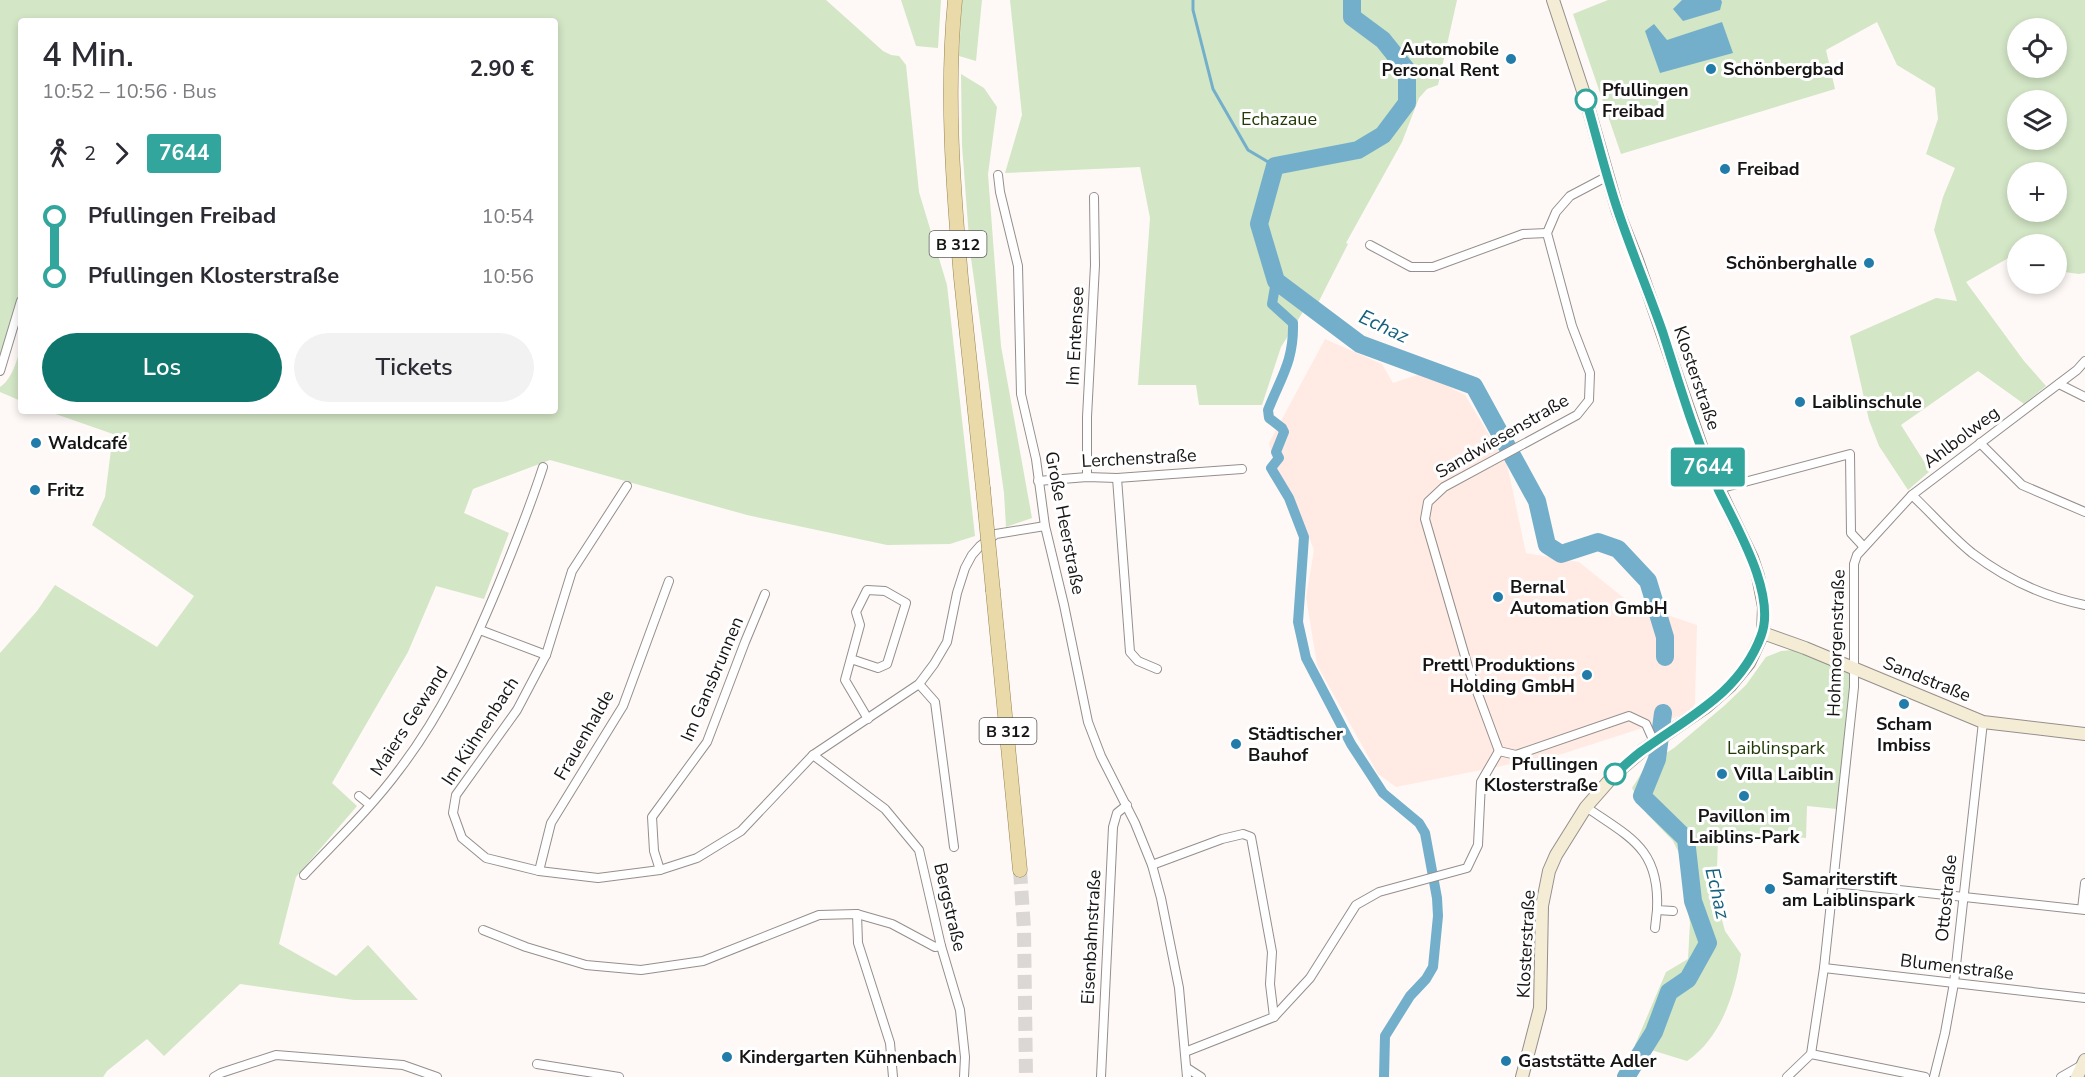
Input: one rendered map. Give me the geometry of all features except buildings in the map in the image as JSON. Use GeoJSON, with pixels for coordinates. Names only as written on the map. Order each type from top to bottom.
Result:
{"type":"FeatureCollection","features":[{"type":"Feature","properties":{"kind":"main road","name":"B 312"},"geometry":{"type":"LineString","coordinates":[[955,0],[950,91],[952,173],[1020,870]]}},
{"type":"Feature","properties":{"kind":"main road","name":"Klosterstraße"},"geometry":{"type":"LineString","coordinates":[[1522,1077],[1540,1008],[1542,906],[1549,872],[1556,855],[1586,807],[1615,774],[1643,750],[1678,727],[1730,686],[1749,663],[1762,633],[1764,607],[1752,558],[1708,466],[1616,204],[1553,0]]}},
{"type":"Feature","properties":{"kind":"main road","name":"Sandstraße"},"geometry":{"type":"LineString","coordinates":[[1762,633],[1983,722],[2085,734]]}},
{"type":"Feature","properties":{"kind":"street","name":"Große Heerstraße"},"geometry":{"type":"LineString","coordinates":[[998,175],[1018,266],[1021,394],[1036,459],[1045,526],[1064,605],[1086,716],[1101,756],[1127,805],[1152,865],[1174,955],[1187,1073]]}},
{"type":"Feature","properties":{"kind":"street"},"geometry":{"type":"LineString","coordinates":[[1370,245],[1411,267],[1433,267],[1523,234],[1547,233],[1556,212],[1570,196],[1608,176]]}},
{"type":"Feature","properties":{"kind":"street","name":"Im Entensee"},"geometry":{"type":"LineString","coordinates":[[1087,477],[1087,417],[1095,265],[1094,197]]}},
{"type":"Feature","properties":{"kind":"street","name":"Sandwiesenstraße"},"geometry":{"type":"LineString","coordinates":[[1499,751],[1469,670],[1425,519],[1428,502],[1444,487],[1577,415],[1589,400],[1590,373],[1572,326],[1547,233]]}},
{"type":"Feature","properties":{"kind":"street"},"geometry":{"type":"LineString","coordinates":[[0,371],[18,311]]}},
{"type":"Feature","properties":{"kind":"street","name":"Ahlbolweg"},"geometry":{"type":"LineString","coordinates":[[1863,546],[1912,495],[2059,384],[2085,361]]}},
{"type":"Feature","properties":{"kind":"street"},"geometry":{"type":"LineString","coordinates":[[2059,384],[2085,397]]}},
{"type":"Feature","properties":{"kind":"street"},"geometry":{"type":"LineString","coordinates":[[1980,443],[2022,485],[2085,512]]}},
{"type":"Feature","properties":{"kind":"street","name":"Hohmorgenstraße"},"geometry":{"type":"LineString","coordinates":[[1718,489],[1850,454],[1851,533],[1863,546],[1854,564],[1855,669],[1834,883],[1811,1054]]}},
{"type":"Feature","properties":{"kind":"street","name":"Maiers Gewand"},"geometry":{"type":"LineString","coordinates":[[304,874],[370,805],[403,766],[441,707],[480,630],[520,534],[543,467]]}},
{"type":"Feature","properties":{"kind":"street","name":"Lerchenstraße"},"geometry":{"type":"LineString","coordinates":[[1038,481],[1242,469]]}},
{"type":"Feature","properties":{"kind":"street"},"geometry":{"type":"LineString","coordinates":[[1117,478],[1130,652],[1138,661],[1157,669]]}},
{"type":"Feature","properties":{"kind":"street","name":"Im Kühnenbach"},"geometry":{"type":"LineString","coordinates":[[627,486],[572,572],[546,655],[517,710],[456,795],[453,813],[462,838],[486,858],[539,871],[598,878],[660,870],[697,858],[741,831],[813,755],[919,684],[947,642],[957,593],[972,555],[980,546],[996,534],[1045,526]]}},
{"type":"Feature","properties":{"kind":"street"},"geometry":{"type":"LineString","coordinates":[[1912,495],[1971,552],[2002,573],[2060,600],[2085,605]]}},
{"type":"Feature","properties":{"kind":"street","name":"Frauenhalde"},"geometry":{"type":"LineString","coordinates":[[539,871],[551,823],[623,706],[669,581]]}},
{"type":"Feature","properties":{"kind":"street"},"geometry":{"type":"LineString","coordinates":[[850,659],[878,668],[887,664],[906,603],[885,591],[867,590],[856,612],[860,625],[850,659],[845,680],[868,719]]}},
{"type":"Feature","properties":{"kind":"street","name":"Im Gansbrunnen"},"geometry":{"type":"LineString","coordinates":[[660,870],[654,851],[652,817],[707,742],[765,594]]}},
{"type":"Feature","properties":{"kind":"street"},"geometry":{"type":"LineString","coordinates":[[480,630],[546,655]]}},
{"type":"Feature","properties":{"kind":"street"},"geometry":{"type":"LineString","coordinates":[[919,684],[935,702],[954,846]]}},
{"type":"Feature","properties":{"kind":"street"},"geometry":{"type":"LineString","coordinates":[[1185,1052],[1274,1017],[1310,978],[1356,905],[1379,892],[1467,868],[1478,845],[1481,782],[1499,751],[1516,755],[1629,716],[1646,724],[1654,742]]}},
{"type":"Feature","properties":{"kind":"street","name":"Ottostraße"},"geometry":{"type":"LineString","coordinates":[[1934,1077],[1954,982],[1983,722]]}},
{"type":"Feature","properties":{"kind":"street","name":"Bergstraße"},"geometry":{"type":"LineString","coordinates":[[813,755],[885,809],[919,850],[941,946],[960,1010],[965,1057],[964,1077]]}},
{"type":"Feature","properties":{"kind":"street"},"geometry":{"type":"LineString","coordinates":[[359,796],[370,805]]}},
{"type":"Feature","properties":{"kind":"street","name":"Eisenbahnstraße"},"geometry":{"type":"LineString","coordinates":[[1101,1077],[1113,827],[1117,813],[1127,805]]}},
{"type":"Feature","properties":{"kind":"street"},"geometry":{"type":"LineString","coordinates":[[1586,807],[1644,850],[1651,864],[1658,890],[1655,928]]}},
{"type":"Feature","properties":{"kind":"street"},"geometry":{"type":"LineString","coordinates":[[1152,865],[1222,839],[1243,834],[1251,837],[1272,952],[1270,984],[1274,1017]]}},
{"type":"Feature","properties":{"kind":"street"},"geometry":{"type":"LineString","coordinates":[[1834,883],[2084,910],[2085,883]]}},
{"type":"Feature","properties":{"kind":"street"},"geometry":{"type":"LineString","coordinates":[[1657,910],[1673,911]]}},
{"type":"Feature","properties":{"kind":"street"},"geometry":{"type":"LineString","coordinates":[[483,930],[526,947],[586,965],[641,969],[703,960],[819,915],[857,914],[892,924],[935,947],[941,946]]}},
{"type":"Feature","properties":{"kind":"street"},"geometry":{"type":"LineString","coordinates":[[857,914],[858,944],[890,1042],[893,1077]]}},
{"type":"Feature","properties":{"kind":"street","name":"Blumenstraße"},"geometry":{"type":"LineString","coordinates":[[1824,968],[2085,998]]}},
{"type":"Feature","properties":{"kind":"street"},"geometry":{"type":"LineString","coordinates":[[1787,1077],[1811,1054],[1925,1077]]}},
{"type":"Feature","properties":{"kind":"street"},"geometry":{"type":"LineString","coordinates":[[214,1077],[276,1055],[403,1065],[437,1077]]}},
{"type":"Feature","properties":{"kind":"street"},"geometry":{"type":"LineString","coordinates":[[537,1064],[619,1077]]}},
{"type":"Feature","properties":{"kind":"street"},"geometry":{"type":"LineString","coordinates":[[2061,1077],[2081,1067]]}},
{"type":"Feature","properties":{"kind":"street"},"geometry":{"type":"LineString","coordinates":[[2071,1077],[2081,1067]]}},
{"type":"Feature","properties":{"kind":"street"},"geometry":{"type":"LineString","coordinates":[[1187,1073],[1201,1077]]}},
{"type":"Feature","properties":{"kind":"shaded area"},"geometry":{"type":"Polygon","coordinates":[[[1325,339],[1382,364],[1393,383],[1423,373],[1465,395],[1507,464],[1526,553],[1579,562],[1629,602],[1697,625],[1695,704],[1689,713],[1562,754],[1396,787],[1378,774],[1317,665],[1306,597],[1314,550],[1298,510],[1274,464],[1269,443],[1325,339]]]}},
{"type":"Feature","properties":{"kind":"green space"},"geometry":{"type":"Polygon","coordinates":[[[0,0],[826,0],[883,51],[899,56],[906,65],[919,192],[947,285],[975,536],[950,544],[887,545],[747,515],[550,460],[473,489],[464,513],[509,533],[484,599],[436,586],[408,652],[332,783],[357,806],[296,877],[279,944],[336,976],[368,945],[418,1000],[354,1000],[240,984],[164,1056],[147,1039],[107,1071],[103,1077],[0,1077],[0,653],[37,611],[55,585],[157,647],[194,596],[92,525],[105,497],[113,434],[56,414],[558,414],[558,18],[18,18],[18,311],[0,371],[0,0]]]}},
{"type":"Feature","properties":{"kind":"green space"},"geometry":{"type":"Polygon","coordinates":[[[901,0],[941,0],[938,48],[916,46],[901,0]]]}},
{"type":"Feature","properties":{"kind":"green space"},"geometry":{"type":"Polygon","coordinates":[[[962,0],[982,0],[976,61],[959,56],[962,0]]]}},
{"type":"Feature","properties":{"kind":"green space","name":"Echazaue"},"geometry":{"type":"Polygon","coordinates":[[[1010,0],[1457,0],[1438,85],[1427,89],[1419,98],[1402,142],[1346,243],[1348,244],[1316,307],[1311,299],[1281,347],[1262,405],[1199,405],[1196,385],[1138,385],[1150,218],[1140,167],[1005,173],[1022,115],[1010,0]]]}},
{"type":"Feature","properties":{"kind":"green space"},"geometry":{"type":"Polygon","coordinates":[[[1608,0],[2085,0],[2085,273],[2067,272],[2067,234],[2007,234],[2007,259],[1966,282],[2024,361],[2046,386],[2024,404],[1978,371],[1901,425],[1930,471],[1908,490],[1879,446],[1869,420],[1850,336],[1936,298],[1957,301],[1934,230],[1943,197],[1955,168],[1926,154],[1938,119],[1935,88],[1897,65],[1877,22],[1826,50],[1835,89],[1621,154],[1573,14],[1608,0]]]}},
{"type":"Feature","properties":{"kind":"green space"},"geometry":{"type":"Polygon","coordinates":[[[961,74],[984,88],[997,107],[988,174],[1001,346],[1032,518],[1006,527],[1004,493],[970,251],[962,145],[961,74]]]}},
{"type":"Feature","properties":{"kind":"green space"},"geometry":{"type":"Polygon","coordinates":[[[18,355],[18,400],[0,392],[0,387],[11,374],[18,355]]]}},
{"type":"Feature","properties":{"kind":"green space","name":"Laiblinspark"},"geometry":{"type":"Polygon","coordinates":[[[1793,650],[1852,673],[1837,809],[1807,806],[1806,838],[1734,831],[1718,839],[1716,898],[1725,931],[1741,954],[1735,984],[1724,1014],[1709,1040],[1687,1061],[1635,1045],[1666,972],[1688,959],[1690,923],[1686,900],[1688,879],[1682,859],[1673,841],[1647,814],[1632,788],[1646,766],[1674,748],[1746,685],[1766,657],[1781,651],[1793,650]]]}},
{"type":"Feature","properties":{"kind":"water"},"geometry":{"type":"Polygon","coordinates":[[[1682,0],[1721,0],[1722,2],[1720,10],[1683,21],[1673,9],[1682,0]]]}},
{"type":"Feature","properties":{"kind":"water"},"geometry":{"type":"Polygon","coordinates":[[[1722,22],[1733,53],[1660,73],[1645,31],[1654,24],[1667,40],[1722,22]]]}},
{"type":"Feature","properties":{"kind":"waterway"},"geometry":{"type":"LineString","coordinates":[[1193,0],[1193,10],[1213,89],[1248,150],[1275,166]]}},
{"type":"Feature","properties":{"kind":"waterway","name":"Echaz"},"geometry":{"type":"LineString","coordinates":[[1352,0],[1352,17],[1383,40],[1407,70],[1407,103],[1383,135],[1358,150],[1275,166],[1259,224],[1276,281],[1360,344],[1474,386],[1537,501],[1547,545],[1561,554],[1598,542],[1618,549],[1648,581],[1665,637],[1665,657]]}},
{"type":"Feature","properties":{"kind":"waterway"},"geometry":{"type":"LineString","coordinates":[[1276,281],[1272,304],[1293,323],[1293,336],[1286,368],[1268,410],[1269,418],[1284,432],[1276,452],[1279,458],[1271,468],[1289,498],[1304,537],[1298,622],[1306,658],[1351,744],[1383,793],[1419,823],[1425,833],[1437,898],[1438,916],[1433,967],[1426,979],[1410,996],[1385,1036],[1384,1077]]}},
{"type":"Feature","properties":{"kind":"waterway","name":"Echaz"},"geometry":{"type":"LineString","coordinates":[[1626,1077],[1654,1032],[1669,992],[1688,979],[1708,943],[1693,901],[1686,839],[1642,796],[1657,759],[1663,713]]}},
{"type":"Feature","properties":{"kind":"tunnel"},"geometry":{"type":"LineString","coordinates":[[1020,870],[1024,929],[1026,1077]]}},
{"type":"Feature","properties":{"kind":"bus line","name":"7644"},"geometry":{"type":"LineString","coordinates":[[1586,100],[1616,204],[1708,466],[1752,558],[1764,607],[1762,633],[1749,663],[1730,686],[1706,707],[1643,750],[1615,774]]}},
{"type":"Feature","properties":{"kind":"place","name":"Automobile Personal Rent"},"geometry":{"type":"Point","coordinates":[1511,59]}},
{"type":"Feature","properties":{"kind":"place","name":"Schönbergbad"},"geometry":{"type":"Point","coordinates":[1711,69]}},
{"type":"Feature","properties":{"kind":"place","name":"Pfullingen Freibad"},"geometry":{"type":"Point","coordinates":[1586,100]}},
{"type":"Feature","properties":{"kind":"place","name":"Freibad"},"geometry":{"type":"Point","coordinates":[1725,169]}},
{"type":"Feature","properties":{"kind":"place","name":"Schönberghalle"},"geometry":{"type":"Point","coordinates":[1869,263]}},
{"type":"Feature","properties":{"kind":"place","name":"Laiblinschule"},"geometry":{"type":"Point","coordinates":[1800,402]}},
{"type":"Feature","properties":{"kind":"place","name":"Waldcafé"},"geometry":{"type":"Point","coordinates":[36,443]}},
{"type":"Feature","properties":{"kind":"place","name":"Fritz"},"geometry":{"type":"Point","coordinates":[35,490]}},
{"type":"Feature","properties":{"kind":"place","name":"Bernal Automation GmbH"},"geometry":{"type":"Point","coordinates":[1498,597]}},
{"type":"Feature","properties":{"kind":"place","name":"Prettl Produktions Holding GmbH"},"geometry":{"type":"Point","coordinates":[1587,675]}},
{"type":"Feature","properties":{"kind":"place","name":"Scham Imbiss"},"geometry":{"type":"Point","coordinates":[1904,704]}},
{"type":"Feature","properties":{"kind":"place","name":"Städtischer Bauhof"},"geometry":{"type":"Point","coordinates":[1236,744]}},
{"type":"Feature","properties":{"kind":"place","name":"Pfullingen Klosterstraße"},"geometry":{"type":"Point","coordinates":[1615,774]}},
{"type":"Feature","properties":{"kind":"place","name":"Villa Laiblin"},"geometry":{"type":"Point","coordinates":[1722,774]}},
{"type":"Feature","properties":{"kind":"place","name":"Pavillon im Laiblins-Park"},"geometry":{"type":"Point","coordinates":[1744,796]}},
{"type":"Feature","properties":{"kind":"place","name":"Samariterstift am Laiblinspark"},"geometry":{"type":"Point","coordinates":[1770,889]}},
{"type":"Feature","properties":{"kind":"place","name":"Kindergarten Kühnenbach"},"geometry":{"type":"Point","coordinates":[727,1057]}},
{"type":"Feature","properties":{"kind":"place","name":"Gaststätte Adler"},"geometry":{"type":"Point","coordinates":[1506,1061]}}]}
